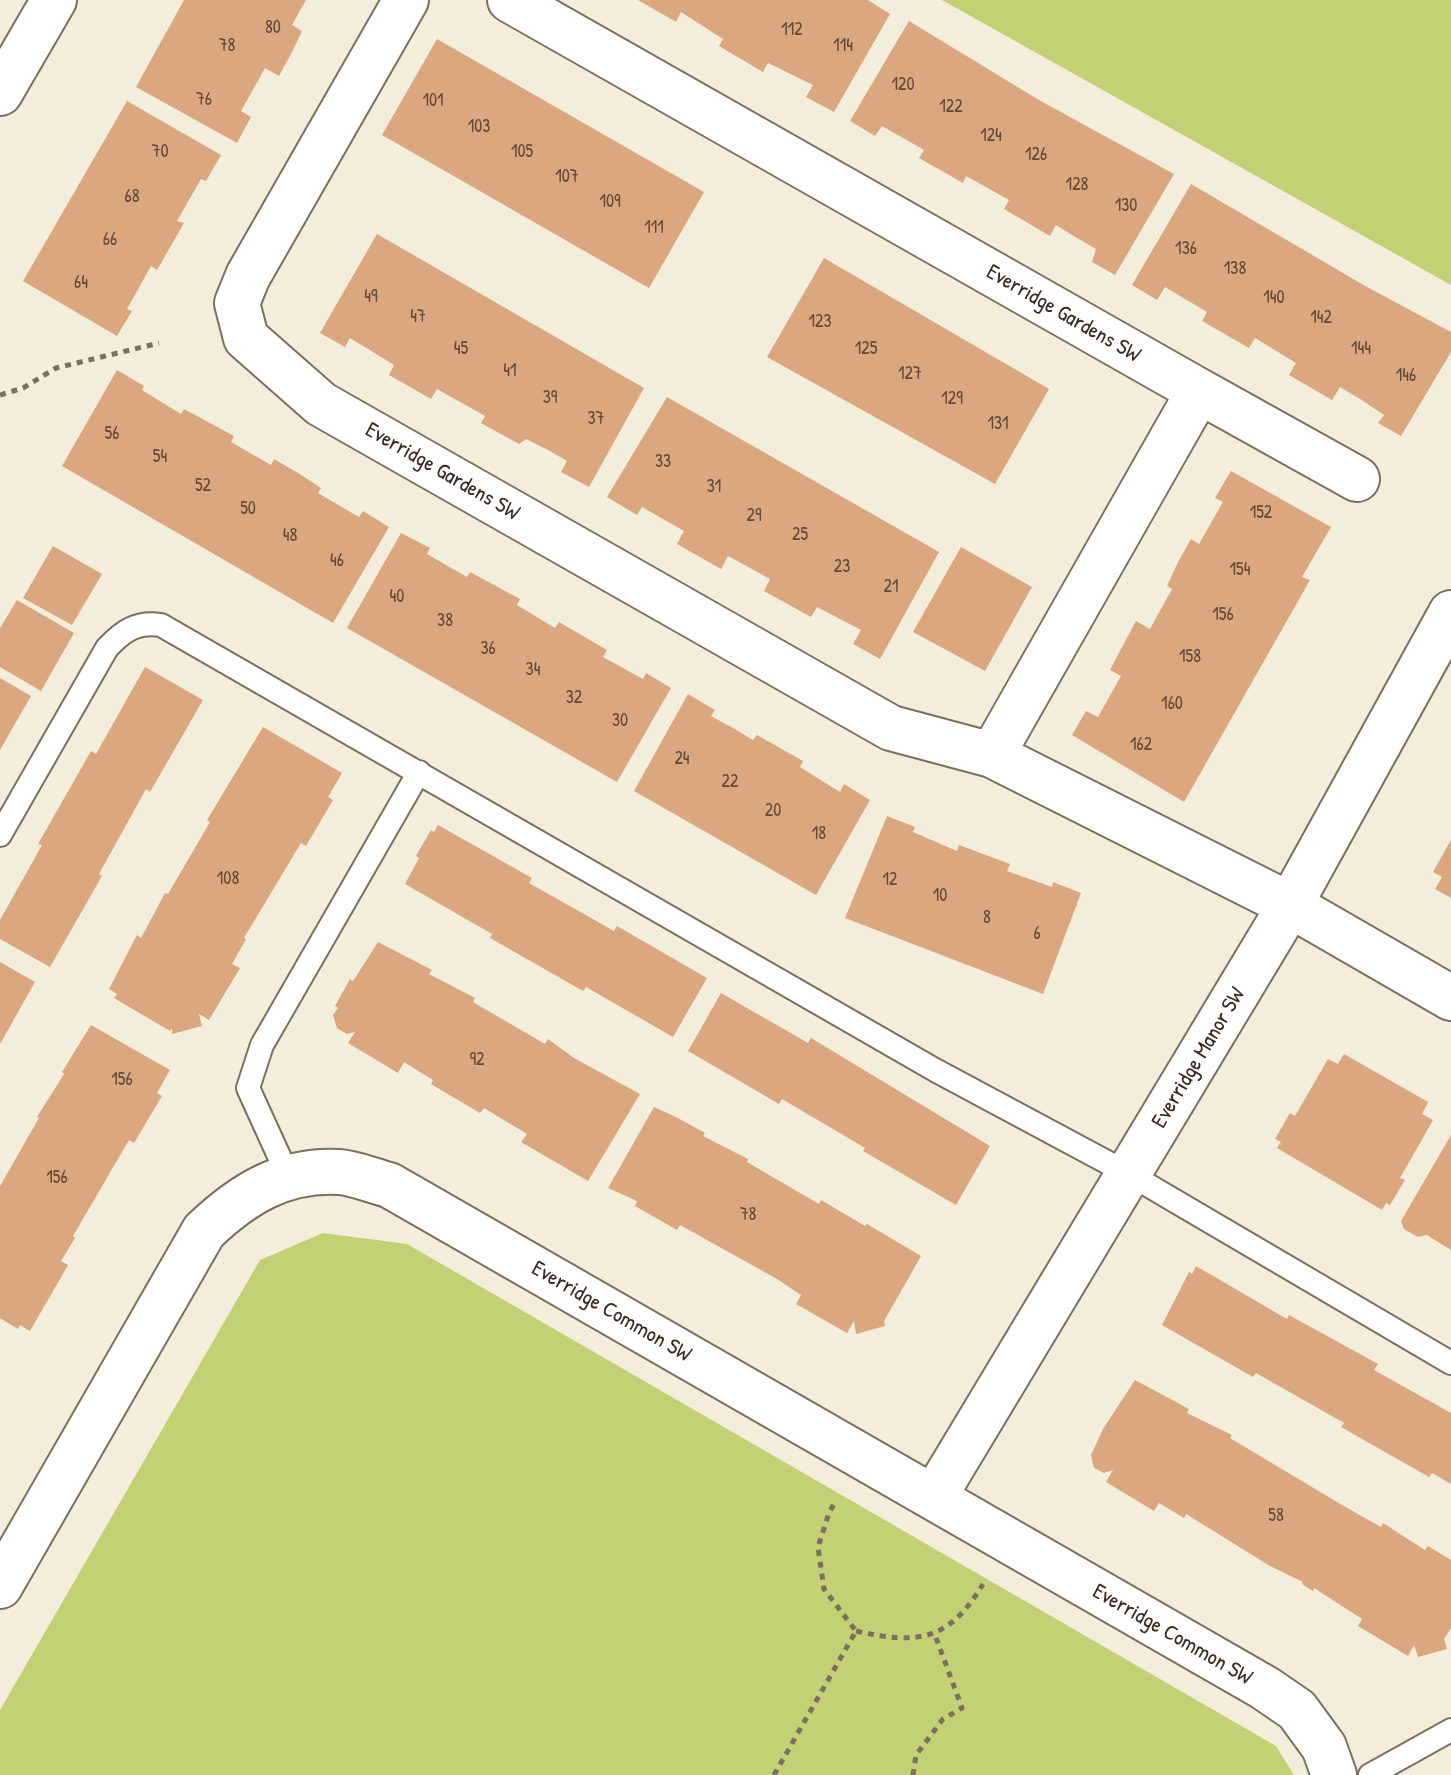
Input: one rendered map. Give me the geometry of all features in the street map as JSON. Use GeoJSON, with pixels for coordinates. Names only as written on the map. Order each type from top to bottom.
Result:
{"type":"FeatureCollection","features":[{"type":"Feature","properties":{"kind":"street"},"geometry":{"type":"LineString","coordinates":[[0,93],[54,0]]}},
{"type":"Feature","properties":{"kind":"street","name":"Everridge Gardens SW"},"geometry":{"type":"LineString","coordinates":[[406,0],[248,276],[237,303],[246,338],[321,404],[891,728],[992,755],[1290,905],[1451,998]]}},
{"type":"Feature","properties":{"kind":"street","name":"Everridge Gardens SW"},"geometry":{"type":"LineString","coordinates":[[510,0],[1357,479]]}},
{"type":"Feature","properties":{"kind":"street"},"geometry":{"type":"LineString","coordinates":[[992,755],[1199,391]]}},
{"type":"Feature","properties":{"kind":"street","name":"Everridge Manor SW"},"geometry":{"type":"LineString","coordinates":[[934,1497],[1290,905],[1451,613]]}},
{"type":"Feature","properties":{"kind":"street","name":"Everridge Common SW"},"geometry":{"type":"LineString","coordinates":[[0,1586],[204,1231],[230,1207],[263,1186],[289,1178],[341,1172],[389,1185],[1265,1688],[1297,1710],[1324,1747],[1334,1775]]}},
{"type":"Feature","properties":{"kind":"lane"},"geometry":{"type":"LineString","coordinates":[[0,835],[107,648],[121,633],[146,622],[161,625],[935,1070],[1129,1174],[1451,1363]]}},
{"type":"Feature","properties":{"kind":"lane"},"geometry":{"type":"LineString","coordinates":[[289,1178],[248,1088],[257,1059],[262,1045],[419,772]]}},
{"type":"Feature","properties":{"kind":"lane"},"geometry":{"type":"LineString","coordinates":[[1370,1775],[1451,1730]]}},
{"type":"Feature","properties":{"kind":"path"},"geometry":{"type":"LineString","coordinates":[[0,395],[23,388],[56,368],[159,343]]}},
{"type":"Feature","properties":{"kind":"path"},"geometry":{"type":"LineString","coordinates":[[859,1455],[829,1513],[818,1547],[824,1589],[856,1631],[889,1638],[935,1635],[957,1619],[974,1599],[1009,1541]]}},
{"type":"Feature","properties":{"kind":"path"},"geometry":{"type":"LineString","coordinates":[[774,1775],[856,1631]]}},
{"type":"Feature","properties":{"kind":"path"},"geometry":{"type":"LineString","coordinates":[[913,1775],[916,1755],[943,1719],[962,1708],[935,1635]]}},
{"type":"Feature","properties":{"kind":"green space"},"geometry":{"type":"Polygon","coordinates":[[[942,0],[1451,0],[1451,285],[942,0]]]}},
{"type":"Feature","properties":{"kind":"green space"},"geometry":{"type":"Polygon","coordinates":[[[323,1233],[407,1244],[1276,1746],[1294,1775],[0,1775],[0,1710],[260,1260],[323,1233]]]}},
{"type":"Feature","properties":{"kind":"building"},"geometry":{"type":"Polygon","coordinates":[[[184,0],[306,0],[292,25],[302,31],[279,76],[265,68],[241,111],[251,117],[237,143],[136,87],[184,0]]]}},
{"type":"Feature","properties":{"kind":"building"},"geometry":{"type":"Polygon","coordinates":[[[638,0],[868,0],[890,14],[834,112],[806,97],[813,85],[768,63],[763,72],[719,46],[723,39],[681,12],[676,22],[638,0]]]}},
{"type":"Feature","properties":{"kind":"building"},"geometry":{"type":"Polygon","coordinates":[[[909,21],[1039,100],[1174,174],[1115,275],[1092,262],[1096,249],[1056,225],[1050,236],[1004,209],[1009,200],[966,176],[963,183],[919,158],[924,150],[882,126],[875,136],[850,121],[909,21]]]}},
{"type":"Feature","properties":{"kind":"building"},"geometry":{"type":"Polygon","coordinates":[[[437,39],[704,192],[649,288],[382,135],[437,39]]]}},
{"type":"Feature","properties":{"kind":"building"},"geometry":{"type":"Polygon","coordinates":[[[127,101],[221,155],[206,181],[201,179],[177,221],[184,223],[157,270],[151,266],[127,309],[132,311],[117,336],[23,281],[127,101]]]}},
{"type":"Feature","properties":{"kind":"building"},"geometry":{"type":"Polygon","coordinates":[[[1191,184],[1367,287],[1451,332],[1451,352],[1401,436],[1378,423],[1384,415],[1360,399],[1340,387],[1332,400],[1289,375],[1296,363],[1255,338],[1249,348],[1202,321],[1207,312],[1165,287],[1157,300],[1132,285],[1191,184]]]}},
{"type":"Feature","properties":{"kind":"building"},"geometry":{"type":"Polygon","coordinates":[[[377,234],[644,388],[589,487],[561,472],[567,461],[548,450],[526,439],[519,444],[481,423],[485,416],[437,389],[431,399],[389,375],[394,365],[350,338],[345,347],[320,333],[377,234]]]}},
{"type":"Feature","properties":{"kind":"building"},"geometry":{"type":"Polygon","coordinates":[[[824,258],[1049,389],[995,484],[767,357],[824,258]]]}},
{"type":"Feature","properties":{"kind":"building"},"geometry":{"type":"Polygon","coordinates":[[[117,370],[181,414],[184,409],[234,436],[231,442],[271,465],[274,459],[298,473],[321,488],[318,493],[359,517],[363,511],[389,527],[333,623],[62,466],[117,370]]]}},
{"type":"Feature","properties":{"kind":"building"},"geometry":{"type":"Polygon","coordinates":[[[667,397],[939,552],[880,659],[853,644],[861,630],[817,607],[811,617],[764,591],[770,579],[728,556],[721,569],[677,544],[684,531],[642,507],[637,515],[607,497],[667,397]]]}},
{"type":"Feature","properties":{"kind":"building"},"geometry":{"type":"Polygon","coordinates":[[[1231,471],[1331,527],[1302,577],[1310,580],[1184,802],[1072,735],[1086,711],[1098,717],[1121,676],[1110,670],[1136,621],[1150,629],[1172,589],[1167,586],[1191,539],[1199,544],[1223,502],[1215,498],[1231,471]]]}},
{"type":"Feature","properties":{"kind":"building"},"geometry":{"type":"Polygon","coordinates":[[[401,533],[430,548],[427,554],[467,577],[470,572],[520,599],[517,605],[555,628],[559,622],[607,650],[603,657],[643,679],[646,673],[671,688],[617,782],[347,628],[401,533]]]}},
{"type":"Feature","properties":{"kind":"building"},"geometry":{"type":"Polygon","coordinates":[[[53,546],[102,574],[72,625],[23,598],[53,546]]]}},
{"type":"Feature","properties":{"kind":"building"},"geometry":{"type":"Polygon","coordinates":[[[961,547],[1032,587],[985,671],[913,632],[961,547]]]}},
{"type":"Feature","properties":{"kind":"building"},"geometry":{"type":"Polygon","coordinates":[[[17,600],[74,633],[41,691],[0,667],[0,628],[17,600]]]}},
{"type":"Feature","properties":{"kind":"building"},"geometry":{"type":"Polygon","coordinates":[[[145,667],[203,700],[150,792],[146,789],[99,874],[102,876],[50,967],[0,939],[0,920],[42,845],[38,844],[91,751],[96,754],[145,667]]]}},
{"type":"Feature","properties":{"kind":"building"},"geometry":{"type":"Polygon","coordinates":[[[0,678],[31,696],[0,750],[0,678]]]}},
{"type":"Feature","properties":{"kind":"building"},"geometry":{"type":"Polygon","coordinates":[[[688,694],[715,710],[711,716],[753,740],[757,735],[803,761],[800,767],[840,792],[844,784],[870,800],[816,895],[634,791],[688,694]]]}},
{"type":"Feature","properties":{"kind":"building"},"geometry":{"type":"Polygon","coordinates":[[[263,727],[342,773],[328,797],[333,800],[306,846],[301,843],[244,938],[232,964],[240,968],[209,1020],[199,1014],[202,1026],[172,1034],[172,1028],[170,1031],[114,998],[117,994],[109,989],[137,935],[141,938],[165,893],[168,894],[210,822],[207,820],[263,727]]]}},
{"type":"Feature","properties":{"kind":"building"},"geometry":{"type":"Polygon","coordinates":[[[887,816],[915,827],[913,832],[957,851],[959,845],[1010,864],[1007,871],[1052,887],[1053,882],[1081,893],[1043,994],[845,918],[887,816]]]}},
{"type":"Feature","properties":{"kind":"building"},"geometry":{"type":"Polygon","coordinates":[[[438,825],[532,878],[529,883],[614,931],[617,926],[707,978],[673,1037],[586,987],[583,991],[490,938],[492,934],[405,884],[419,858],[416,856],[431,830],[434,832],[438,825]]]}},
{"type":"Feature","properties":{"kind":"building"},"geometry":{"type":"Polygon","coordinates":[[[1451,840],[1451,898],[1435,889],[1442,877],[1433,872],[1451,840]]]}},
{"type":"Feature","properties":{"kind":"building"},"geometry":{"type":"Polygon","coordinates":[[[378,942],[432,970],[429,974],[475,998],[473,1002],[545,1044],[548,1039],[574,1058],[640,1094],[588,1181],[521,1142],[527,1134],[484,1108],[480,1113],[431,1084],[433,1080],[404,1062],[398,1073],[348,1043],[355,1032],[347,1034],[337,1028],[333,1015],[338,1008],[335,1006],[350,979],[353,981],[378,942]]]}},
{"type":"Feature","properties":{"kind":"building"},"geometry":{"type":"Polygon","coordinates":[[[0,962],[35,982],[0,1044],[0,962]]]}},
{"type":"Feature","properties":{"kind":"building"},"geometry":{"type":"Polygon","coordinates":[[[721,993],[808,1043],[811,1038],[990,1146],[956,1205],[782,1099],[779,1104],[688,1051],[721,993]]]}},
{"type":"Feature","properties":{"kind":"building"},"geometry":{"type":"Polygon","coordinates":[[[91,1025],[170,1070],[157,1093],[162,1096],[134,1143],[129,1140],[73,1236],[75,1238],[61,1261],[68,1265],[30,1331],[20,1325],[18,1329],[0,1318],[0,1186],[91,1025]]]}},
{"type":"Feature","properties":{"kind":"building"},"geometry":{"type":"Polygon","coordinates":[[[1344,1054],[1428,1102],[1422,1114],[1433,1120],[1400,1178],[1405,1180],[1390,1205],[1386,1203],[1382,1210],[1277,1148],[1281,1142],[1275,1139],[1290,1113],[1295,1116],[1328,1059],[1338,1064],[1344,1054]]]}},
{"type":"Feature","properties":{"kind":"building"},"geometry":{"type":"Polygon","coordinates":[[[654,1107],[705,1133],[703,1136],[748,1159],[747,1162],[819,1204],[821,1200],[921,1256],[884,1321],[885,1326],[856,1334],[854,1321],[847,1333],[796,1304],[801,1295],[777,1279],[680,1225],[677,1230],[635,1206],[637,1201],[608,1188],[654,1107]]]}},
{"type":"Feature","properties":{"kind":"building"},"geometry":{"type":"Polygon","coordinates":[[[1451,1135],[1451,1250],[1427,1235],[1418,1237],[1404,1229],[1401,1221],[1451,1135]]]}},
{"type":"Feature","properties":{"kind":"building"},"geometry":{"type":"Polygon","coordinates":[[[1196,1266],[1287,1319],[1289,1315],[1378,1364],[1374,1370],[1451,1413],[1451,1484],[1432,1473],[1429,1477],[1341,1427],[1344,1423],[1256,1373],[1253,1377],[1162,1325],[1189,1272],[1192,1274],[1196,1266]]]}},
{"type":"Feature","properties":{"kind":"building"},"geometry":{"type":"Polygon","coordinates":[[[1135,1380],[1189,1409],[1187,1413],[1232,1435],[1230,1438],[1342,1505],[1381,1527],[1383,1523],[1425,1550],[1428,1546],[1451,1560],[1451,1628],[1444,1639],[1447,1649],[1418,1657],[1414,1645],[1408,1656],[1358,1626],[1362,1619],[1314,1588],[1313,1591],[1303,1582],[1270,1566],[1186,1514],[1184,1518],[1159,1503],[1154,1511],[1106,1482],[1113,1470],[1104,1473],[1094,1468],[1091,1455],[1103,1429],[1135,1380]]]}}]}
